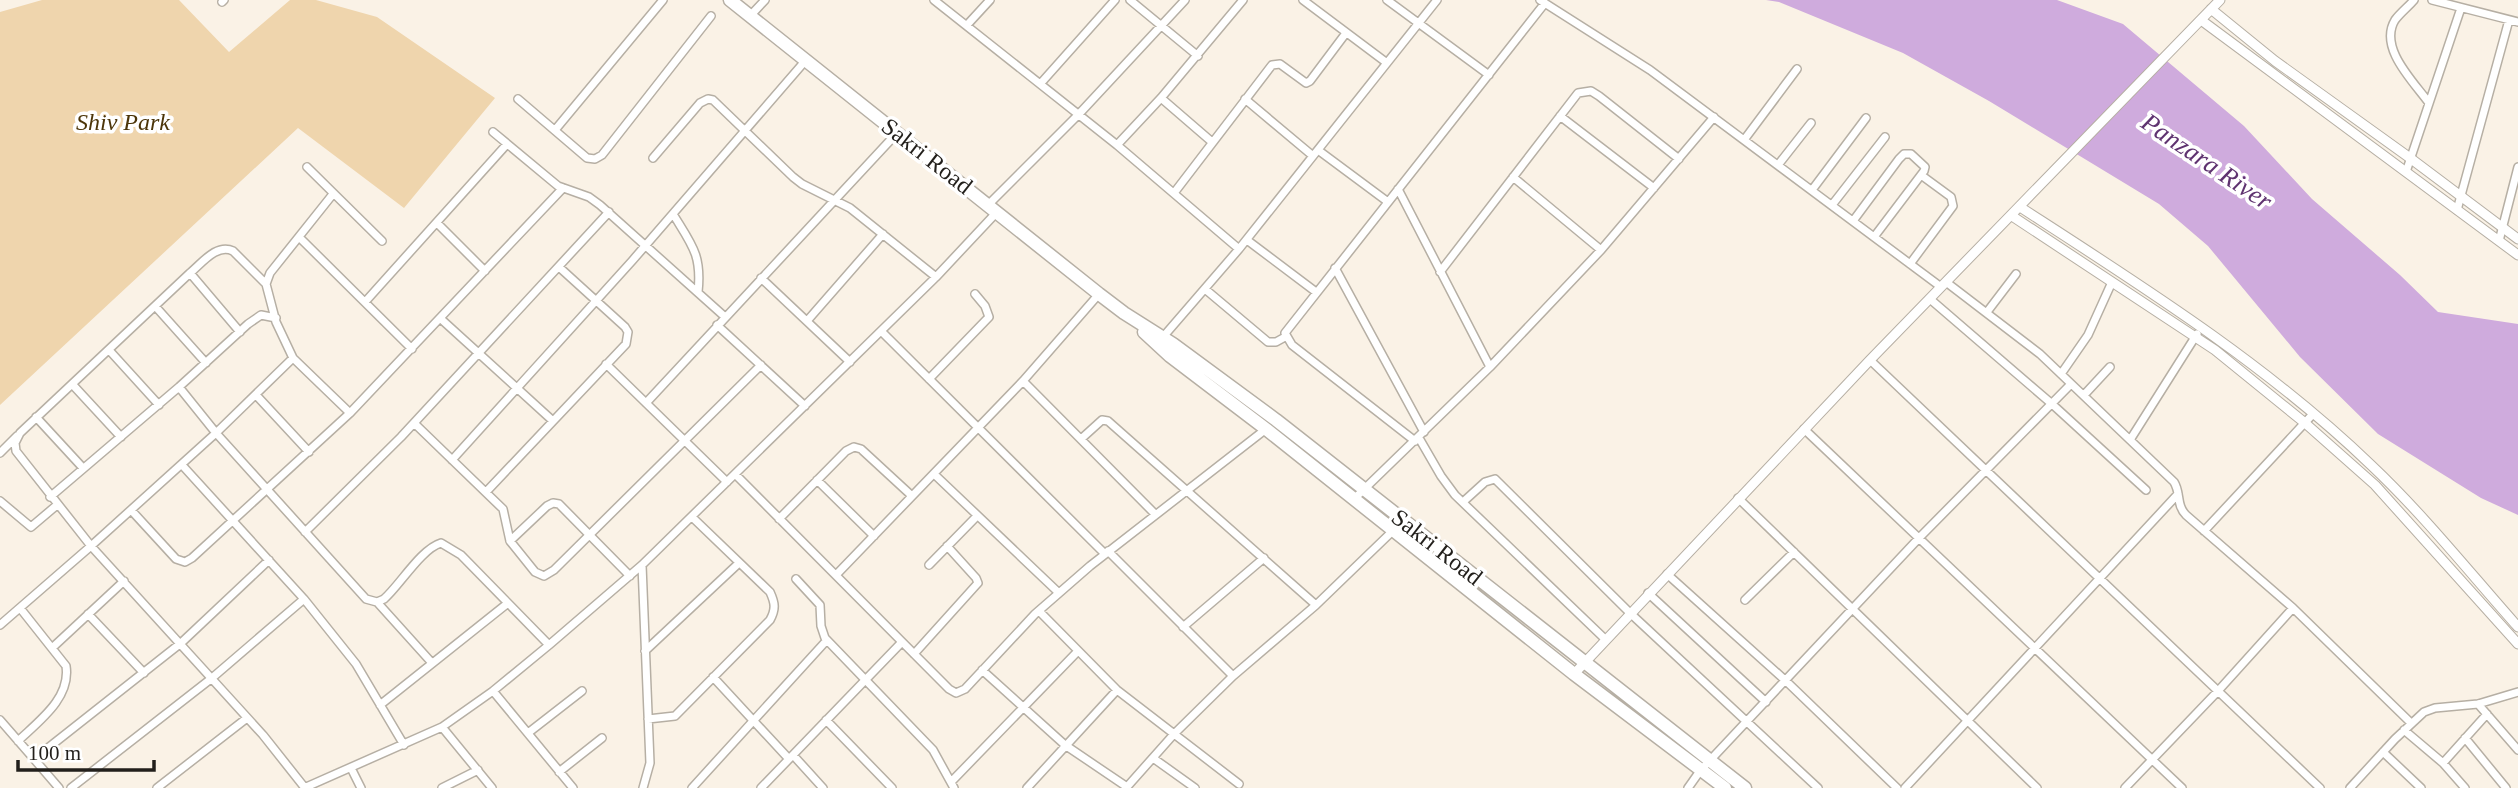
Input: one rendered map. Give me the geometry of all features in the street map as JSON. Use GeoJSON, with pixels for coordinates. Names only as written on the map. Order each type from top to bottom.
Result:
{"type":"FeatureCollection","features":[{"type":"Feature","properties":{"kind":"main road","name":"Sakri Road"},"geometry":{"type":"LineString","coordinates":[[730,0],[1124,313],[1170,356],[1271,425]]}},
{"type":"Feature","properties":{"kind":"main road","name":"Sakri Road"},"geometry":{"type":"LineString","coordinates":[[1124,313],[1163,338],[1398,525],[1574,674],[1725,788]]}},
{"type":"Feature","properties":{"kind":"main road","name":"Sakri Road"},"geometry":{"type":"LineString","coordinates":[[1398,525],[1584,662],[1745,788]]}},
{"type":"Feature","properties":{"kind":"street"},"geometry":{"type":"LineString","coordinates":[[555,130],[663,0]]}},
{"type":"Feature","properties":{"kind":"street"},"geometry":{"type":"LineString","coordinates":[[750,16],[765,0]]}},
{"type":"Feature","properties":{"kind":"street"},"geometry":{"type":"LineString","coordinates":[[934,0],[1117,145],[1239,249]]}},
{"type":"Feature","properties":{"kind":"street"},"geometry":{"type":"LineString","coordinates":[[967,25],[990,0]]}},
{"type":"Feature","properties":{"kind":"street"},"geometry":{"type":"LineString","coordinates":[[1041,83],[1115,0]]}},
{"type":"Feature","properties":{"kind":"street"},"geometry":{"type":"LineString","coordinates":[[1130,0],[1198,56]]}},
{"type":"Feature","properties":{"kind":"street"},"geometry":{"type":"LineString","coordinates":[[20,433],[15,443],[16,451],[50,497],[212,678],[305,788],[442,727],[493,691],[630,576],[936,277],[993,209],[1185,0]]}},
{"type":"Feature","properties":{"kind":"street"},"geometry":{"type":"LineString","coordinates":[[1117,145],[1198,56],[1244,0]]}},
{"type":"Feature","properties":{"kind":"street"},"geometry":{"type":"LineString","coordinates":[[1303,0],[1387,63]]}},
{"type":"Feature","properties":{"kind":"street"},"geometry":{"type":"LineString","coordinates":[[1387,0],[1489,75]]}},
{"type":"Feature","properties":{"kind":"street"},"geometry":{"type":"LineString","coordinates":[[1163,338],[1247,240],[1437,0]]}},
{"type":"Feature","properties":{"kind":"street"},"geometry":{"type":"LineString","coordinates":[[1574,674],[1870,360],[2220,0]]}},
{"type":"Feature","properties":{"kind":"street"},"geometry":{"type":"LineString","coordinates":[[2414,0],[2395,21],[2391,44],[2398,60],[2429,103]]}},
{"type":"Feature","properties":{"kind":"street"},"geometry":{"type":"LineString","coordinates":[[2432,0],[2514,21],[2457,210]]}},
{"type":"Feature","properties":{"kind":"street"},"geometry":{"type":"LineString","coordinates":[[1420,437],[1292,345],[1286,337],[1287,328],[1489,75],[1543,2],[1650,70],[1910,264],[1987,312],[2040,354],[2174,482],[2182,511],[2293,608],[2411,723]]}},
{"type":"Feature","properties":{"kind":"street"},"geometry":{"type":"LineString","coordinates":[[2406,172],[2461,8]]}},
{"type":"Feature","properties":{"kind":"street"},"geometry":{"type":"LineString","coordinates":[[2211,9],[2275,61],[2518,239]]}},
{"type":"Feature","properties":{"kind":"street"},"geometry":{"type":"LineString","coordinates":[[518,99],[587,158],[595,159],[602,155],[711,16]]}},
{"type":"Feature","properties":{"kind":"street"},"geometry":{"type":"LineString","coordinates":[[2197,24],[2518,255]]}},
{"type":"Feature","properties":{"kind":"street"},"geometry":{"type":"LineString","coordinates":[[1174,193],[1268,69],[1276,63],[1304,82],[1310,80],[1346,33]]}},
{"type":"Feature","properties":{"kind":"street"},"geometry":{"type":"LineString","coordinates":[[452,460],[647,244],[806,60]]}},
{"type":"Feature","properties":{"kind":"street"},"geometry":{"type":"LineString","coordinates":[[1744,140],[1797,69]]}},
{"type":"Feature","properties":{"kind":"street"},"geometry":{"type":"LineString","coordinates":[[1440,272],[1578,93],[1591,91],[1679,159]]}},
{"type":"Feature","properties":{"kind":"street"},"geometry":{"type":"LineString","coordinates":[[1161,98],[1212,142]]}},
{"type":"Feature","properties":{"kind":"street"},"geometry":{"type":"LineString","coordinates":[[653,158],[703,100],[708,99],[717,103],[744,132],[802,184],[836,200],[936,277]]}},
{"type":"Feature","properties":{"kind":"street"},"geometry":{"type":"LineString","coordinates":[[1245,99],[1315,153],[1388,202]]}},
{"type":"Feature","properties":{"kind":"street"},"geometry":{"type":"LineString","coordinates":[[1560,116],[1654,188]]}},
{"type":"Feature","properties":{"kind":"street"},"geometry":{"type":"LineString","coordinates":[[1359,494],[1490,367],[1601,250],[1714,117]]}},
{"type":"Feature","properties":{"kind":"street"},"geometry":{"type":"LineString","coordinates":[[1812,190],[1867,118]]}},
{"type":"Feature","properties":{"kind":"street"},"geometry":{"type":"LineString","coordinates":[[1778,165],[1811,123]]}},
{"type":"Feature","properties":{"kind":"street"},"geometry":{"type":"LineString","coordinates":[[494,132],[563,188],[589,197],[609,212],[724,316]]}},
{"type":"Feature","properties":{"kind":"street"},"geometry":{"type":"LineString","coordinates":[[646,403],[897,132]]}},
{"type":"Feature","properties":{"kind":"street"},"geometry":{"type":"LineString","coordinates":[[1832,205],[1885,137]]}},
{"type":"Feature","properties":{"kind":"street"},"geometry":{"type":"LineString","coordinates":[[365,302],[507,144]]}},
{"type":"Feature","properties":{"kind":"street"},"geometry":{"type":"LineString","coordinates":[[1853,221],[1904,154],[1911,153],[1925,167],[1874,237]]}},
{"type":"Feature","properties":{"kind":"street"},"geometry":{"type":"LineString","coordinates":[[307,167],[382,241]]}},
{"type":"Feature","properties":{"kind":"street"},"geometry":{"type":"LineString","coordinates":[[2499,241],[2516,185],[2518,167]]}},
{"type":"Feature","properties":{"kind":"street"},"geometry":{"type":"LineString","coordinates":[[1910,264],[1953,206],[1951,197],[1921,175]]}},
{"type":"Feature","properties":{"kind":"street"},"geometry":{"type":"LineString","coordinates":[[1513,177],[1601,250]]}},
{"type":"Feature","properties":{"kind":"street"},"geometry":{"type":"LineString","coordinates":[[131,510],[180,561],[192,558],[351,413],[563,188]]}},
{"type":"Feature","properties":{"kind":"street"},"geometry":{"type":"LineString","coordinates":[[1398,189],[1490,367]]}},
{"type":"Feature","properties":{"kind":"street"},"geometry":{"type":"LineString","coordinates":[[266,284],[270,273],[333,194]]}},
{"type":"Feature","properties":{"kind":"street"},"geometry":{"type":"LineString","coordinates":[[2020,207],[2202,326],[2313,414],[2398,492],[2518,627]]}},
{"type":"Feature","properties":{"kind":"street"},"geometry":{"type":"LineString","coordinates":[[305,532],[479,355],[609,212]]}},
{"type":"Feature","properties":{"kind":"street"},"geometry":{"type":"LineString","coordinates":[[673,214],[698,257],[698,292]]}},
{"type":"Feature","properties":{"kind":"street"},"geometry":{"type":"LineString","coordinates":[[2012,216],[2215,350],[2305,423],[2375,485],[2518,644]]}},
{"type":"Feature","properties":{"kind":"street"},"geometry":{"type":"LineString","coordinates":[[437,223],[485,271]]}},
{"type":"Feature","properties":{"kind":"street"},"geometry":{"type":"LineString","coordinates":[[807,321],[883,234]]}},
{"type":"Feature","properties":{"kind":"street"},"geometry":{"type":"LineString","coordinates":[[299,237],[412,349]]}},
{"type":"Feature","properties":{"kind":"street"},"geometry":{"type":"LineString","coordinates":[[1247,240],[1316,292]]}},
{"type":"Feature","properties":{"kind":"street"},"geometry":{"type":"LineString","coordinates":[[0,453],[190,273],[219,249],[226,248],[233,251],[266,284],[276,318],[293,358],[351,413]]}},
{"type":"Feature","properties":{"kind":"street"},"geometry":{"type":"LineString","coordinates":[[486,492],[626,344],[628,332],[625,327],[559,267]]}},
{"type":"Feature","properties":{"kind":"street"},"geometry":{"type":"LineString","coordinates":[[1335,268],[1441,476],[1463,502],[1605,639]]}},
{"type":"Feature","properties":{"kind":"street"},"geometry":{"type":"LineString","coordinates":[[190,273],[240,332]]}},
{"type":"Feature","properties":{"kind":"street"},"geometry":{"type":"LineString","coordinates":[[1987,312],[2016,274]]}},
{"type":"Feature","properties":{"kind":"street"},"geometry":{"type":"LineString","coordinates":[[761,278],[850,362]]}},
{"type":"Feature","properties":{"kind":"street"},"geometry":{"type":"LineString","coordinates":[[2061,374],[2088,335],[2112,282]]}},
{"type":"Feature","properties":{"kind":"street"},"geometry":{"type":"LineString","coordinates":[[1205,289],[1268,342],[1276,342],[1286,337]]}},
{"type":"Feature","properties":{"kind":"street"},"geometry":{"type":"LineString","coordinates":[[836,575],[1023,381],[1100,294]]}},
{"type":"Feature","properties":{"kind":"street"},"geometry":{"type":"LineString","coordinates":[[929,379],[989,317],[985,306],[975,295]]}},
{"type":"Feature","properties":{"kind":"street"},"geometry":{"type":"LineString","coordinates":[[1930,299],[2052,404],[2146,490]]}},
{"type":"Feature","properties":{"kind":"street"},"geometry":{"type":"LineString","coordinates":[[155,306],[206,363]]}},
{"type":"Feature","properties":{"kind":"street"},"geometry":{"type":"LineString","coordinates":[[50,497],[159,405],[256,317],[276,318]]}},
{"type":"Feature","properties":{"kind":"street"},"geometry":{"type":"LineString","coordinates":[[440,319],[553,421]]}},
{"type":"Feature","properties":{"kind":"street"},"geometry":{"type":"LineString","coordinates":[[717,324],[805,406]]}},
{"type":"Feature","properties":{"kind":"street"},"geometry":{"type":"LineString","coordinates":[[2130,440],[2202,326]]}},
{"type":"Feature","properties":{"kind":"street"},"geometry":{"type":"LineString","coordinates":[[881,331],[1233,676]]}},
{"type":"Feature","properties":{"kind":"street"},"geometry":{"type":"LineString","coordinates":[[109,349],[159,405]]}},
{"type":"Feature","properties":{"kind":"street"},"geometry":{"type":"LineString","coordinates":[[0,625],[182,465],[293,358]]}},
{"type":"Feature","properties":{"kind":"street"},"geometry":{"type":"LineString","coordinates":[[1870,360],[2320,788]]}},
{"type":"Feature","properties":{"kind":"street"},"geometry":{"type":"LineString","coordinates":[[606,364],[727,482]]}},
{"type":"Feature","properties":{"kind":"street"},"geometry":{"type":"LineString","coordinates":[[414,423],[503,509],[510,541],[536,572],[544,576],[554,570],[589,536],[761,365]]}},
{"type":"Feature","properties":{"kind":"street"},"geometry":{"type":"LineString","coordinates":[[2084,395],[2110,367]]}},
{"type":"Feature","properties":{"kind":"street"},"geometry":{"type":"LineString","coordinates":[[1023,381],[1155,514]]}},
{"type":"Feature","properties":{"kind":"street"},"geometry":{"type":"LineString","coordinates":[[72,384],[121,437]]}},
{"type":"Feature","properties":{"kind":"street"},"geometry":{"type":"LineString","coordinates":[[1688,788],[1700,771],[1919,538],[2071,384]]}},
{"type":"Feature","properties":{"kind":"street"},"geometry":{"type":"LineString","coordinates":[[179,387],[216,433],[366,599],[377,602],[432,663]]}},
{"type":"Feature","properties":{"kind":"street"},"geometry":{"type":"LineString","coordinates":[[256,395],[309,452]]}},
{"type":"Feature","properties":{"kind":"street"},"geometry":{"type":"LineString","coordinates":[[2204,531],[2313,414]]}},
{"type":"Feature","properties":{"kind":"street"},"geometry":{"type":"LineString","coordinates":[[36,417],[83,468]]}},
{"type":"Feature","properties":{"kind":"street"},"geometry":{"type":"LineString","coordinates":[[1081,439],[1101,420],[1108,421],[1316,605]]}},
{"type":"Feature","properties":{"kind":"street"},"geometry":{"type":"LineString","coordinates":[[735,474],[956,693],[964,689],[1039,611],[1107,552],[1271,425]]}},
{"type":"Feature","properties":{"kind":"street"},"geometry":{"type":"LineString","coordinates":[[1804,429],[2182,788]]}},
{"type":"Feature","properties":{"kind":"street"},"geometry":{"type":"LineString","coordinates":[[779,519],[846,451],[854,447],[861,449],[912,496]]}},
{"type":"Feature","properties":{"kind":"street"},"geometry":{"type":"LineString","coordinates":[[182,465],[304,598],[356,664],[404,745]]}},
{"type":"Feature","properties":{"kind":"street"},"geometry":{"type":"LineString","coordinates":[[933,474],[1059,593]]}},
{"type":"Feature","properties":{"kind":"street"},"geometry":{"type":"LineString","coordinates":[[817,480],[874,536]]}},
{"type":"Feature","properties":{"kind":"street"},"geometry":{"type":"LineString","coordinates":[[1463,502],[1485,482],[1494,480],[1630,613],[1818,788]]}},
{"type":"Feature","properties":{"kind":"street"},"geometry":{"type":"LineString","coordinates":[[1905,788],[2178,494]]}},
{"type":"Feature","properties":{"kind":"street"},"geometry":{"type":"LineString","coordinates":[[1738,498],[2038,788]]}},
{"type":"Feature","properties":{"kind":"street"},"geometry":{"type":"LineString","coordinates":[[0,501],[30,527],[57,505]]}},
{"type":"Feature","properties":{"kind":"street"},"geometry":{"type":"LineString","coordinates":[[510,541],[553,503],[559,505],[630,576]]}},
{"type":"Feature","properties":{"kind":"street"},"geometry":{"type":"LineString","coordinates":[[929,565],[977,516]]}},
{"type":"Feature","properties":{"kind":"street"},"geometry":{"type":"LineString","coordinates":[[648,719],[675,716],[770,620],[774,612],[775,602],[770,592],[692,517]]}},
{"type":"Feature","properties":{"kind":"street"},"geometry":{"type":"LineString","coordinates":[[982,670],[1065,745],[1127,788],[1174,734],[1233,676],[1316,605],[1398,525]]}},
{"type":"Feature","properties":{"kind":"street"},"geometry":{"type":"LineString","coordinates":[[377,602],[390,593],[434,545],[440,543],[461,555],[549,645]]}},
{"type":"Feature","properties":{"kind":"street"},"geometry":{"type":"LineString","coordinates":[[914,654],[978,583],[947,546]]}},
{"type":"Feature","properties":{"kind":"street"},"geometry":{"type":"LineString","coordinates":[[1745,600],[1794,552]]}},
{"type":"Feature","properties":{"kind":"street"},"geometry":{"type":"LineString","coordinates":[[1183,627],[1264,558]]}},
{"type":"Feature","properties":{"kind":"street"},"geometry":{"type":"LineString","coordinates":[[34,759],[181,643],[269,560]]}},
{"type":"Feature","properties":{"kind":"street"},"geometry":{"type":"LineString","coordinates":[[645,651],[739,563]]}},
{"type":"Feature","properties":{"kind":"street"},"geometry":{"type":"LineString","coordinates":[[642,565],[650,762],[643,788]]}},
{"type":"Feature","properties":{"kind":"street"},"geometry":{"type":"LineString","coordinates":[[1667,574],[1786,681],[1897,788]]}},
{"type":"Feature","properties":{"kind":"street"},"geometry":{"type":"LineString","coordinates":[[796,579],[820,605],[822,633],[827,640],[933,750],[953,785],[1022,706],[1078,651]]}},
{"type":"Feature","properties":{"kind":"street"},"geometry":{"type":"LineString","coordinates":[[52,648],[124,581]]}},
{"type":"Feature","properties":{"kind":"street"},"geometry":{"type":"LineString","coordinates":[[1648,593],[1766,702]]}},
{"type":"Feature","properties":{"kind":"street"},"geometry":{"type":"LineString","coordinates":[[71,788],[212,678],[304,598]]}},
{"type":"Feature","properties":{"kind":"street"},"geometry":{"type":"LineString","coordinates":[[380,705],[508,603]]}},
{"type":"Feature","properties":{"kind":"street"},"geometry":{"type":"LineString","coordinates":[[19,741],[53,707],[63,691],[67,674],[66,666],[20,608]]}},
{"type":"Feature","properties":{"kind":"street"},"geometry":{"type":"LineString","coordinates":[[2125,788],[2293,608]]}},
{"type":"Feature","properties":{"kind":"street"},"geometry":{"type":"LineString","coordinates":[[1039,611],[1117,690],[1239,784]]}},
{"type":"Feature","properties":{"kind":"street"},"geometry":{"type":"LineString","coordinates":[[88,614],[144,673]]}},
{"type":"Feature","properties":{"kind":"street"},"geometry":{"type":"LineString","coordinates":[[692,788],[827,640]]}},
{"type":"Feature","properties":{"kind":"street"},"geometry":{"type":"LineString","coordinates":[[761,788],[902,642]]}},
{"type":"Feature","properties":{"kind":"street"},"geometry":{"type":"LineString","coordinates":[[713,677],[752,720],[823,788]]}},
{"type":"Feature","properties":{"kind":"street"},"geometry":{"type":"LineString","coordinates":[[1027,788],[1117,690]]}},
{"type":"Feature","properties":{"kind":"street"},"geometry":{"type":"LineString","coordinates":[[493,691],[573,788]]}},
{"type":"Feature","properties":{"kind":"street"},"geometry":{"type":"LineString","coordinates":[[528,733],[582,691]]}},
{"type":"Feature","properties":{"kind":"street"},"geometry":{"type":"LineString","coordinates":[[2350,788],[2404,730],[2428,709],[2478,704],[2518,692]]}},
{"type":"Feature","properties":{"kind":"street"},"geometry":{"type":"LineString","coordinates":[[2478,704],[2518,750]]}},
{"type":"Feature","properties":{"kind":"street"},"geometry":{"type":"LineString","coordinates":[[2443,763],[2487,714]]}},
{"type":"Feature","properties":{"kind":"street"},"geometry":{"type":"LineString","coordinates":[[157,788],[247,718]]}},
{"type":"Feature","properties":{"kind":"street"},"geometry":{"type":"LineString","coordinates":[[0,720],[59,788]]}},
{"type":"Feature","properties":{"kind":"street"},"geometry":{"type":"LineString","coordinates":[[826,720],[892,788]]}},
{"type":"Feature","properties":{"kind":"street"},"geometry":{"type":"LineString","coordinates":[[442,727],[492,788]]}},
{"type":"Feature","properties":{"kind":"street"},"geometry":{"type":"LineString","coordinates":[[2404,730],[2443,763],[2465,788]]}},
{"type":"Feature","properties":{"kind":"street"},"geometry":{"type":"LineString","coordinates":[[559,772],[602,738]]}},
{"type":"Feature","properties":{"kind":"street"},"geometry":{"type":"LineString","coordinates":[[2465,738],[2507,788]]}},
{"type":"Feature","properties":{"kind":"street"},"geometry":{"type":"LineString","coordinates":[[2383,752],[2421,788]]}},
{"type":"Feature","properties":{"kind":"street"},"geometry":{"type":"LineString","coordinates":[[1153,758],[1195,788]]}},
{"type":"Feature","properties":{"kind":"street"},"geometry":{"type":"LineString","coordinates":[[351,768],[361,788]]}},
{"type":"Feature","properties":{"kind":"street"},"geometry":{"type":"LineString","coordinates":[[442,788],[478,770]]}},
{"type":"Feature","properties":{"kind":"green space","name":"Shiv Park"},"geometry":{"type":"Polygon","coordinates":[[[42,0],[179,0],[229,52],[290,0],[316,0],[377,17],[495,98],[404,208],[298,128],[0,405],[0,12],[42,0]]]}},
{"type":"Feature","properties":{"kind":"water","name":"Panzara River"},"geometry":{"type":"Polygon","coordinates":[[[1766,0],[2057,0],[2123,24],[2244,126],[2312,199],[2400,275],[2438,312],[2518,324],[2518,515],[2481,498],[2378,434],[2300,357],[2208,246],[2159,204],[1989,101],[1903,53],[1779,2],[1766,0]]]}}]}
